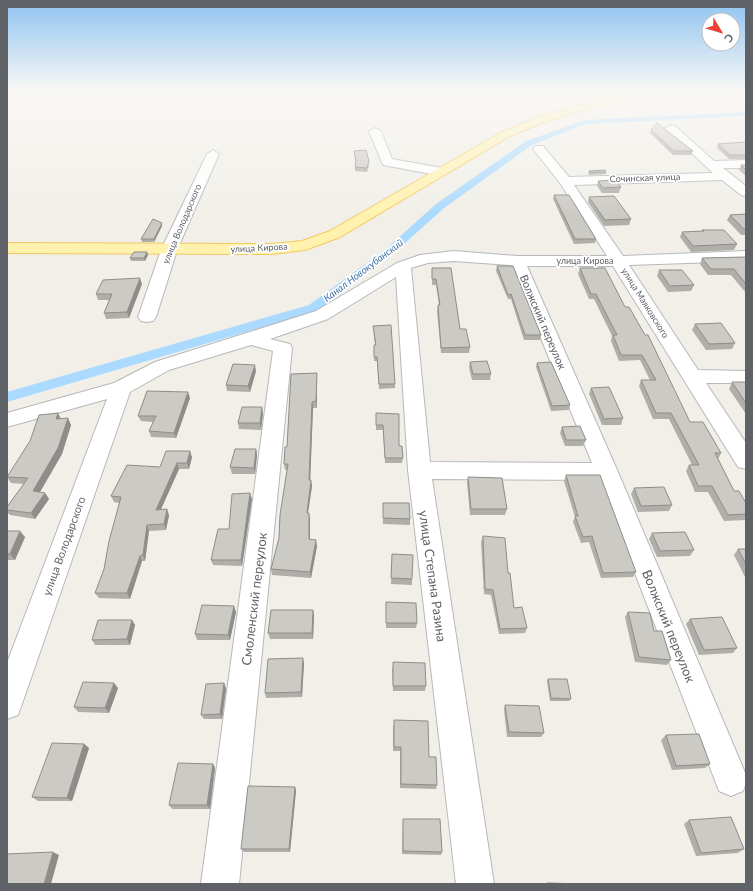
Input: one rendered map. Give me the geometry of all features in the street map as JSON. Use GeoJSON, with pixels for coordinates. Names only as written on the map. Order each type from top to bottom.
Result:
{"type":"FeatureCollection","features":[{"type":"Feature","properties":{"kind":"main road","name":"улица Кирова"},"geometry":{"type":"LineString","coordinates":[[7,248],[169,250],[272,249],[305,245],[335,234],[509,133]]}},
{"type":"Feature","properties":{"kind":"street"},"geometry":{"type":"LineString","coordinates":[[376,133],[387,162],[442,172]]}},
{"type":"Feature","properties":{"kind":"street"},"geometry":{"type":"LineString","coordinates":[[676,133],[711,165],[746,192]]}},
{"type":"Feature","properties":{"kind":"street","name":"улица Маяковского"},"geometry":{"type":"LineString","coordinates":[[539,149],[564,181],[618,261],[746,460]]}},
{"type":"Feature","properties":{"kind":"street","name":"улица Володарского"},"geometry":{"type":"LineString","coordinates":[[147,318],[169,250],[213,154]]}},
{"type":"Feature","properties":{"kind":"street"},"geometry":{"type":"LineString","coordinates":[[711,165],[746,164]]}},
{"type":"Feature","properties":{"kind":"street","name":"Сочинская улица"},"geometry":{"type":"LineString","coordinates":[[564,181],[726,176]]}},
{"type":"Feature","properties":{"kind":"street","name":"улица Кирова"},"geometry":{"type":"LineString","coordinates":[[7,420],[121,388],[162,366],[322,315],[403,266],[426,258],[454,256],[517,261],[618,261],[746,256]]}},
{"type":"Feature","properties":{"kind":"street","name":"Волжский переулок"},"geometry":{"type":"LineString","coordinates":[[517,261],[607,472],[731,779]]}},
{"type":"Feature","properties":{"kind":"street","name":"улица Степана Разина"},"geometry":{"type":"LineString","coordinates":[[403,266],[419,470],[475,884]]}},
{"type":"Feature","properties":{"kind":"street","name":"Смоленский переулок"},"geometry":{"type":"LineString","coordinates":[[220,884],[283,348],[250,339]]}},
{"type":"Feature","properties":{"kind":"street"},"geometry":{"type":"LineString","coordinates":[[691,376],[746,377]]}},
{"type":"Feature","properties":{"kind":"street","name":"улица Володарского"},"geometry":{"type":"LineString","coordinates":[[7,704],[121,388]]}},
{"type":"Feature","properties":{"kind":"street"},"geometry":{"type":"LineString","coordinates":[[419,470],[607,472]]}},
{"type":"Feature","properties":{"kind":"building"},"geometry":{"type":"Polygon","coordinates":[[[654,133],[669,133],[693,151],[674,151],[654,133]]]}},
{"type":"Feature","properties":{"kind":"building"},"geometry":{"type":"Polygon","coordinates":[[[746,142],[746,155],[730,155],[718,144],[746,142]]]}},
{"type":"Feature","properties":{"kind":"building"},"geometry":{"type":"Polygon","coordinates":[[[366,150],[369,161],[367,168],[355,167],[356,161],[354,151],[366,150]]]}},
{"type":"Feature","properties":{"kind":"building"},"geometry":{"type":"Polygon","coordinates":[[[741,165],[746,165],[746,170],[741,165]]]}},
{"type":"Feature","properties":{"kind":"building"},"geometry":{"type":"Polygon","coordinates":[[[605,170],[606,172],[589,171],[605,170]]]}},
{"type":"Feature","properties":{"kind":"building"},"geometry":{"type":"Polygon","coordinates":[[[615,180],[621,187],[603,188],[598,181],[615,180]]]}},
{"type":"Feature","properties":{"kind":"building"},"geometry":{"type":"Polygon","coordinates":[[[554,195],[569,195],[596,239],[575,239],[554,195]]]}},
{"type":"Feature","properties":{"kind":"building"},"geometry":{"type":"Polygon","coordinates":[[[614,196],[631,219],[605,220],[589,197],[614,196]]]}},
{"type":"Feature","properties":{"kind":"building"},"geometry":{"type":"Polygon","coordinates":[[[746,214],[746,229],[744,229],[730,215],[746,214]]]}},
{"type":"Feature","properties":{"kind":"building"},"geometry":{"type":"Polygon","coordinates":[[[153,219],[162,223],[154,239],[141,239],[153,219]]]}},
{"type":"Feature","properties":{"kind":"building"},"geometry":{"type":"Polygon","coordinates":[[[702,230],[724,230],[737,244],[693,246],[682,232],[704,231],[702,230]]]}},
{"type":"Feature","properties":{"kind":"building"},"geometry":{"type":"Polygon","coordinates":[[[134,252],[147,252],[144,258],[130,258],[134,252]]]}},
{"type":"Feature","properties":{"kind":"building"},"geometry":{"type":"Polygon","coordinates":[[[746,257],[746,284],[734,269],[711,269],[702,258],[746,257]]]}},
{"type":"Feature","properties":{"kind":"building"},"geometry":{"type":"Polygon","coordinates":[[[497,266],[513,266],[541,335],[525,335],[511,294],[508,295],[497,266]]]}},
{"type":"Feature","properties":{"kind":"building"},"geometry":{"type":"Polygon","coordinates":[[[432,268],[451,268],[460,329],[466,329],[470,347],[441,348],[438,305],[440,305],[436,279],[432,279],[432,268]]]}},
{"type":"Feature","properties":{"kind":"building"},"geometry":{"type":"Polygon","coordinates":[[[580,268],[605,268],[625,307],[629,307],[645,335],[648,335],[690,422],[703,422],[721,453],[715,453],[734,491],[739,491],[746,503],[746,514],[728,515],[712,486],[698,486],[689,465],[699,465],[671,413],[656,413],[641,380],[656,380],[642,355],[621,355],[613,335],[617,335],[596,294],[591,294],[580,268]]]}},
{"type":"Feature","properties":{"kind":"building"},"geometry":{"type":"Polygon","coordinates":[[[659,270],[682,270],[694,285],[670,286],[659,270]]]}},
{"type":"Feature","properties":{"kind":"building"},"geometry":{"type":"Polygon","coordinates":[[[140,278],[127,312],[104,313],[112,294],[96,294],[103,280],[140,278]]]}},
{"type":"Feature","properties":{"kind":"building"},"geometry":{"type":"Polygon","coordinates":[[[721,323],[735,343],[709,344],[695,324],[721,323]]]}},
{"type":"Feature","properties":{"kind":"building"},"geometry":{"type":"Polygon","coordinates":[[[391,325],[395,384],[379,384],[377,357],[374,357],[374,345],[376,345],[373,326],[391,325]]]}},
{"type":"Feature","properties":{"kind":"building"},"geometry":{"type":"Polygon","coordinates":[[[487,361],[491,374],[473,374],[470,362],[487,361]]]}},
{"type":"Feature","properties":{"kind":"building"},"geometry":{"type":"Polygon","coordinates":[[[551,362],[570,405],[552,406],[537,363],[551,362]]]}},
{"type":"Feature","properties":{"kind":"building"},"geometry":{"type":"Polygon","coordinates":[[[233,364],[255,365],[248,386],[226,385],[233,364]]]}},
{"type":"Feature","properties":{"kind":"building"},"geometry":{"type":"Polygon","coordinates":[[[317,373],[316,401],[312,402],[309,480],[311,480],[307,513],[309,513],[309,539],[316,540],[310,572],[271,569],[279,538],[280,515],[288,464],[284,464],[285,447],[287,447],[291,374],[317,373]]]}},
{"type":"Feature","properties":{"kind":"building"},"geometry":{"type":"Polygon","coordinates":[[[732,382],[746,382],[746,403],[732,382]]]}},
{"type":"Feature","properties":{"kind":"building"},"geometry":{"type":"Polygon","coordinates":[[[609,387],[623,418],[604,419],[591,388],[609,387]]]}},
{"type":"Feature","properties":{"kind":"building"},"geometry":{"type":"Polygon","coordinates":[[[147,391],[188,392],[174,433],[149,431],[156,416],[138,416],[147,391]]]}},
{"type":"Feature","properties":{"kind":"building"},"geometry":{"type":"Polygon","coordinates":[[[242,407],[262,407],[260,423],[238,423],[242,407]]]}},
{"type":"Feature","properties":{"kind":"building"},"geometry":{"type":"Polygon","coordinates":[[[58,413],[56,419],[68,418],[58,448],[33,491],[45,493],[31,513],[7,510],[7,507],[28,478],[7,477],[30,441],[39,415],[58,413]]]}},
{"type":"Feature","properties":{"kind":"building"},"geometry":{"type":"Polygon","coordinates":[[[376,413],[399,414],[399,446],[402,446],[403,458],[385,458],[383,425],[376,425],[376,413]]]}},
{"type":"Feature","properties":{"kind":"building"},"geometry":{"type":"Polygon","coordinates":[[[580,426],[586,440],[566,440],[562,427],[580,426]]]}},
{"type":"Feature","properties":{"kind":"building"},"geometry":{"type":"Polygon","coordinates":[[[235,449],[256,449],[254,468],[230,467],[235,449]]]}},
{"type":"Feature","properties":{"kind":"building"},"geometry":{"type":"Polygon","coordinates":[[[166,451],[190,451],[187,463],[177,463],[156,510],[167,509],[164,524],[147,525],[143,555],[140,556],[127,593],[95,593],[104,569],[109,541],[121,497],[111,496],[127,465],[160,467],[166,451]]]}},
{"type":"Feature","properties":{"kind":"building"},"geometry":{"type":"Polygon","coordinates":[[[566,475],[600,475],[636,572],[603,573],[592,536],[583,537],[575,516],[578,516],[566,475]]]}},
{"type":"Feature","properties":{"kind":"building"},"geometry":{"type":"Polygon","coordinates":[[[468,477],[502,478],[507,509],[471,509],[468,477]]]}},
{"type":"Feature","properties":{"kind":"building"},"geometry":{"type":"Polygon","coordinates":[[[664,487],[672,505],[641,506],[634,488],[664,487]]]}},
{"type":"Feature","properties":{"kind":"building"},"geometry":{"type":"Polygon","coordinates":[[[250,493],[241,560],[211,560],[218,529],[229,529],[232,494],[250,493]]]}},
{"type":"Feature","properties":{"kind":"building"},"geometry":{"type":"Polygon","coordinates":[[[383,503],[409,503],[410,519],[383,518],[383,503]]]}},
{"type":"Feature","properties":{"kind":"building"},"geometry":{"type":"Polygon","coordinates":[[[7,531],[20,531],[10,554],[7,554],[7,531]]]}},
{"type":"Feature","properties":{"kind":"building"},"geometry":{"type":"Polygon","coordinates":[[[685,532],[694,550],[660,551],[652,533],[685,532]]]}},
{"type":"Feature","properties":{"kind":"building"},"geometry":{"type":"Polygon","coordinates":[[[483,536],[505,538],[508,573],[510,573],[514,608],[522,607],[527,628],[500,629],[493,590],[485,589],[483,536]]]}},
{"type":"Feature","properties":{"kind":"building"},"geometry":{"type":"Polygon","coordinates":[[[738,549],[746,549],[746,564],[738,549]]]}},
{"type":"Feature","properties":{"kind":"building"},"geometry":{"type":"Polygon","coordinates":[[[392,554],[413,555],[412,579],[391,578],[392,554]]]}},
{"type":"Feature","properties":{"kind":"building"},"geometry":{"type":"Polygon","coordinates":[[[386,602],[416,603],[417,623],[386,623],[386,602]]]}},
{"type":"Feature","properties":{"kind":"building"},"geometry":{"type":"Polygon","coordinates":[[[202,605],[234,606],[228,635],[195,634],[202,605]]]}},
{"type":"Feature","properties":{"kind":"building"},"geometry":{"type":"Polygon","coordinates":[[[271,610],[313,610],[312,633],[268,633],[271,610]]]}},
{"type":"Feature","properties":{"kind":"building"},"geometry":{"type":"Polygon","coordinates":[[[628,612],[650,613],[654,631],[662,631],[671,660],[639,657],[628,612]]]}},
{"type":"Feature","properties":{"kind":"building"},"geometry":{"type":"Polygon","coordinates":[[[722,617],[737,648],[704,650],[690,619],[722,617]]]}},
{"type":"Feature","properties":{"kind":"building"},"geometry":{"type":"Polygon","coordinates":[[[98,620],[132,620],[127,639],[92,640],[98,620]]]}},
{"type":"Feature","properties":{"kind":"building"},"geometry":{"type":"Polygon","coordinates":[[[303,658],[301,692],[265,693],[268,659],[303,658]]]}},
{"type":"Feature","properties":{"kind":"building"},"geometry":{"type":"Polygon","coordinates":[[[393,662],[425,663],[426,686],[393,686],[393,662]]]}},
{"type":"Feature","properties":{"kind":"building"},"geometry":{"type":"Polygon","coordinates":[[[548,679],[567,679],[571,699],[551,698],[548,679]]]}},
{"type":"Feature","properties":{"kind":"building"},"geometry":{"type":"Polygon","coordinates":[[[83,682],[114,683],[105,708],[74,707],[83,682]]]}},
{"type":"Feature","properties":{"kind":"building"},"geometry":{"type":"Polygon","coordinates":[[[224,683],[220,714],[201,715],[206,684],[224,683]]]}},
{"type":"Feature","properties":{"kind":"building"},"geometry":{"type":"Polygon","coordinates":[[[505,705],[539,706],[544,733],[509,732],[505,705]]]}},
{"type":"Feature","properties":{"kind":"building"},"geometry":{"type":"Polygon","coordinates":[[[394,720],[428,721],[429,757],[436,757],[437,785],[401,784],[401,747],[394,747],[394,720]]]}},
{"type":"Feature","properties":{"kind":"building"},"geometry":{"type":"Polygon","coordinates":[[[699,734],[710,764],[676,766],[666,735],[699,734]]]}},
{"type":"Feature","properties":{"kind":"building"},"geometry":{"type":"Polygon","coordinates":[[[52,743],[84,744],[67,798],[32,797],[52,743]]]}},
{"type":"Feature","properties":{"kind":"building"},"geometry":{"type":"Polygon","coordinates":[[[178,763],[213,764],[207,805],[169,805],[178,763]]]}},
{"type":"Feature","properties":{"kind":"building"},"geometry":{"type":"Polygon","coordinates":[[[248,786],[295,787],[289,849],[241,849],[248,786]]]}},
{"type":"Feature","properties":{"kind":"building"},"geometry":{"type":"Polygon","coordinates":[[[731,817],[744,849],[701,853],[689,820],[731,817]]]}},
{"type":"Feature","properties":{"kind":"building"},"geometry":{"type":"Polygon","coordinates":[[[403,819],[440,819],[442,852],[403,851],[403,819]]]}},
{"type":"Feature","properties":{"kind":"building"},"geometry":{"type":"Polygon","coordinates":[[[53,852],[44,884],[7,884],[7,854],[53,852]]]}},
{"type":"Feature","properties":{"kind":"building"},"geometry":{"type":"Polygon","coordinates":[[[547,883],[586,884],[547,884],[547,883]]]}},
{"type":"Feature","properties":{"kind":"waterway","name":"Канал Новокубанский"},"geometry":{"type":"LineString","coordinates":[[7,397],[313,308],[390,251],[440,206],[529,143],[557,133]]}}]}
